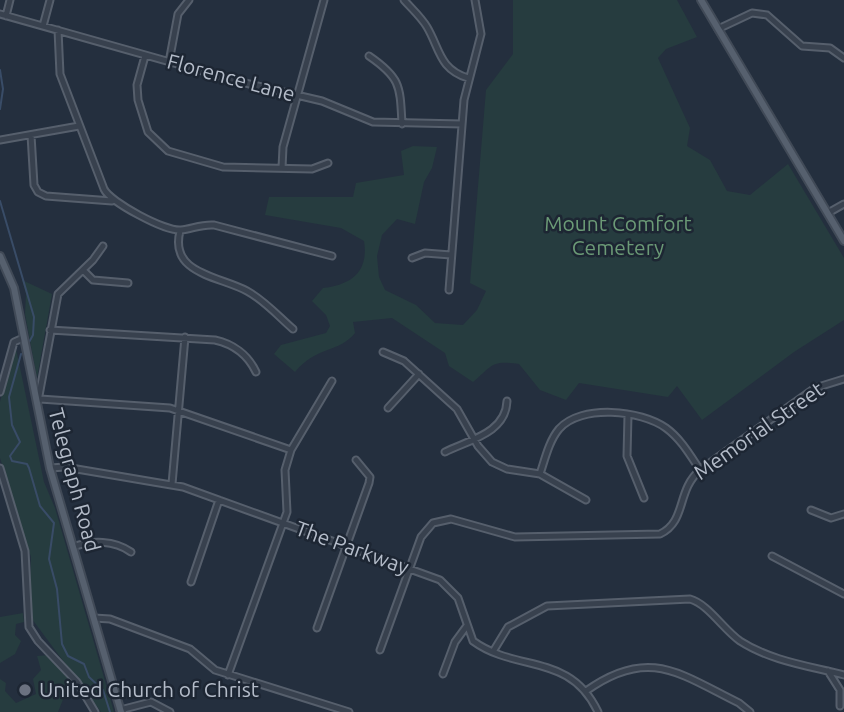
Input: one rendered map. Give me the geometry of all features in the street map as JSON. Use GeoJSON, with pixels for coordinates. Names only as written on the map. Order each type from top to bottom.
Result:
{"type":"FeatureCollection","features":[{"type":"Feature","properties":{"kind":"main road"},"geometry":{"type":"LineString","coordinates":[[704,1],[844,241]]}},
{"type":"Feature","properties":{"kind":"main road","name":"Telegraph Road"},"geometry":{"type":"LineString","coordinates":[[0,256],[11,280],[50,468],[120,711]]}},
{"type":"Feature","properties":{"kind":"street"},"geometry":{"type":"LineString","coordinates":[[3,15],[10,0]]}},
{"type":"Feature","properties":{"kind":"street"},"geometry":{"type":"LineString","coordinates":[[43,26],[50,0]]}},
{"type":"Feature","properties":{"kind":"street"},"geometry":{"type":"LineString","coordinates":[[169,62],[178,14],[189,0]]}},
{"type":"Feature","properties":{"kind":"street"},"geometry":{"type":"LineString","coordinates":[[282,168],[284,147],[297,95],[324,0]]}},
{"type":"Feature","properties":{"kind":"street"},"geometry":{"type":"LineString","coordinates":[[404,0],[425,24],[443,63],[468,78]]}},
{"type":"Feature","properties":{"kind":"street"},"geometry":{"type":"LineString","coordinates":[[449,290],[462,124],[468,78],[481,34],[475,0]]}},
{"type":"Feature","properties":{"kind":"street"},"geometry":{"type":"LineString","coordinates":[[718,29],[751,13],[767,15],[802,46],[830,48],[844,58]]}},
{"type":"Feature","properties":{"kind":"street","name":"Florence Lane"},"geometry":{"type":"LineString","coordinates":[[3,15],[145,56],[334,104],[373,122],[462,124]]}},
{"type":"Feature","properties":{"kind":"street"},"geometry":{"type":"LineString","coordinates":[[58,30],[58,66],[104,189],[112,201]]}},
{"type":"Feature","properties":{"kind":"street"},"geometry":{"type":"LineString","coordinates":[[145,56],[137,97],[148,132],[156,142],[177,155],[212,165],[317,168],[328,163]]}},
{"type":"Feature","properties":{"kind":"street"},"geometry":{"type":"LineString","coordinates":[[369,56],[392,72],[398,81],[402,124]]}},
{"type":"Feature","properties":{"kind":"street"},"geometry":{"type":"LineString","coordinates":[[0,139],[79,126]]}},
{"type":"Feature","properties":{"kind":"street"},"geometry":{"type":"LineString","coordinates":[[31,135],[34,186],[46,196],[112,201],[158,224],[180,231],[198,225],[214,225],[332,256]]}},
{"type":"Feature","properties":{"kind":"street"},"geometry":{"type":"LineString","coordinates":[[828,214],[844,204]]}},
{"type":"Feature","properties":{"kind":"street"},"geometry":{"type":"LineString","coordinates":[[180,231],[178,250],[188,266],[249,292],[293,329]]}},
{"type":"Feature","properties":{"kind":"street"},"geometry":{"type":"LineString","coordinates":[[103,246],[58,294],[38,401],[179,411],[291,450]]}},
{"type":"Feature","properties":{"kind":"street"},"geometry":{"type":"LineString","coordinates":[[412,258],[425,253],[452,255]]}},
{"type":"Feature","properties":{"kind":"street"},"geometry":{"type":"LineString","coordinates":[[83,270],[93,280],[128,283]]}},
{"type":"Feature","properties":{"kind":"street"},"geometry":{"type":"LineString","coordinates":[[50,330],[132,337],[185,337],[225,342],[248,359],[256,372]]}},
{"type":"Feature","properties":{"kind":"street"},"geometry":{"type":"LineString","coordinates":[[172,484],[185,337]]}},
{"type":"Feature","properties":{"kind":"street"},"geometry":{"type":"LineString","coordinates":[[0,392],[15,342],[23,338]]}},
{"type":"Feature","properties":{"kind":"street"},"geometry":{"type":"LineString","coordinates":[[383,352],[399,358],[461,414],[485,456],[500,467],[540,474],[586,500]]}},
{"type":"Feature","properties":{"kind":"street"},"geometry":{"type":"LineString","coordinates":[[388,408],[419,374]]}},
{"type":"Feature","properties":{"kind":"street","name":"Memorial Street"},"geometry":{"type":"LineString","coordinates":[[410,569],[424,532],[445,519],[458,520],[515,537],[630,533],[653,535],[666,531],[677,518],[686,486],[700,470],[815,388],[844,379]]}},
{"type":"Feature","properties":{"kind":"street"},"geometry":{"type":"LineString","coordinates":[[228,675],[283,523],[289,501],[285,474],[291,450],[332,381]]}},
{"type":"Feature","properties":{"kind":"street"},"geometry":{"type":"LineString","coordinates":[[445,452],[499,424],[505,414],[507,401]]}},
{"type":"Feature","properties":{"kind":"street"},"geometry":{"type":"LineString","coordinates":[[540,474],[555,436],[568,422],[587,415],[646,418],[667,429],[700,470]]}},
{"type":"Feature","properties":{"kind":"street"},"geometry":{"type":"LineString","coordinates":[[628,415],[627,456],[644,498]]}},
{"type":"Feature","properties":{"kind":"street"},"geometry":{"type":"LineString","coordinates":[[317,628],[369,483],[370,477],[356,460]]}},
{"type":"Feature","properties":{"kind":"street","name":"The Parkway"},"geometry":{"type":"LineString","coordinates":[[50,468],[65,467],[172,484],[410,569],[449,586],[459,601],[473,641],[559,671],[586,691],[598,712]]}},
{"type":"Feature","properties":{"kind":"street"},"geometry":{"type":"LineString","coordinates":[[0,468],[25,551],[29,627],[38,641],[77,682],[95,712]]}},
{"type":"Feature","properties":{"kind":"street"},"geometry":{"type":"LineString","coordinates":[[191,582],[219,500]]}},
{"type":"Feature","properties":{"kind":"street"},"geometry":{"type":"LineString","coordinates":[[811,510],[831,518],[844,514]]}},
{"type":"Feature","properties":{"kind":"street"},"geometry":{"type":"LineString","coordinates":[[73,547],[94,541],[124,547],[131,552]]}},
{"type":"Feature","properties":{"kind":"street"},"geometry":{"type":"LineString","coordinates":[[772,556],[844,594]]}},
{"type":"Feature","properties":{"kind":"street"},"geometry":{"type":"LineString","coordinates":[[380,650],[410,569]]}},
{"type":"Feature","properties":{"kind":"street"},"geometry":{"type":"LineString","coordinates":[[494,650],[510,625],[547,606],[690,599],[697,601],[723,627],[753,649],[779,659],[844,675]]}},
{"type":"Feature","properties":{"kind":"street"},"geometry":{"type":"LineString","coordinates":[[94,618],[110,619],[190,649],[207,666],[228,675],[349,712]]}},
{"type":"Feature","properties":{"kind":"street"},"geometry":{"type":"LineString","coordinates":[[443,674],[454,642],[466,627]]}},
{"type":"Feature","properties":{"kind":"street"},"geometry":{"type":"LineString","coordinates":[[586,691],[612,675],[643,667],[660,667],[739,703],[750,712]]}},
{"type":"Feature","properties":{"kind":"street"},"geometry":{"type":"LineString","coordinates":[[828,671],[841,690],[840,705]]}},
{"type":"Feature","properties":{"kind":"street"},"geometry":{"type":"LineString","coordinates":[[837,712],[844,698]]}},
{"type":"Feature","properties":{"kind":"street"},"geometry":{"type":"LineString","coordinates":[[120,711],[151,702],[170,712]]}},
{"type":"Feature","properties":{"kind":"green space","name":"Mount Comfort Cemetery"},"geometry":{"type":"Polygon","coordinates":[[[513,0],[677,0],[697,37],[666,49],[658,58],[690,128],[687,146],[710,160],[727,191],[750,195],[788,164],[844,258],[844,320],[794,352],[702,420],[677,386],[668,397],[579,383],[566,400],[540,390],[519,364],[503,363],[493,365],[473,382],[449,366],[445,353],[392,318],[353,322],[355,333],[349,339],[311,358],[295,372],[274,354],[281,345],[326,333],[330,326],[326,315],[312,301],[323,288],[342,284],[356,275],[361,269],[365,252],[364,241],[341,228],[265,215],[269,197],[353,197],[356,183],[404,175],[401,151],[413,146],[437,147],[432,168],[424,182],[415,224],[397,219],[382,235],[377,256],[379,277],[385,290],[416,305],[435,323],[463,325],[477,310],[486,291],[470,283],[486,90],[513,54],[513,0]]]}},
{"type":"Feature","properties":{"kind":"green space"},"geometry":{"type":"Polygon","coordinates":[[[22,280],[52,294],[37,378],[25,314],[26,294],[22,280]]]}},
{"type":"Feature","properties":{"kind":"green space"},"geometry":{"type":"Polygon","coordinates":[[[15,344],[44,482],[55,508],[114,712],[101,712],[29,615],[31,557],[0,458],[0,402],[15,344]]]}},
{"type":"Feature","properties":{"kind":"green space"},"geometry":{"type":"Polygon","coordinates":[[[23,613],[24,622],[16,624],[15,635],[21,641],[15,654],[0,663],[0,617],[23,613]]]}},
{"type":"Feature","properties":{"kind":"green space"},"geometry":{"type":"Polygon","coordinates":[[[49,655],[62,666],[78,689],[64,697],[58,712],[0,712],[0,679],[6,683],[5,691],[16,703],[36,694],[33,679],[41,670],[37,656],[49,655]]]}},
{"type":"Feature","properties":{"kind":"waterway"},"geometry":{"type":"LineString","coordinates":[[0,70],[3,89],[0,109]]}},
{"type":"Feature","properties":{"kind":"waterway"},"geometry":{"type":"LineString","coordinates":[[0,201],[34,317],[33,335],[28,344]]}},
{"type":"Feature","properties":{"kind":"waterway"},"geometry":{"type":"LineString","coordinates":[[21,354],[9,397],[12,425],[20,442],[10,456],[12,461],[27,464],[40,506],[54,523],[49,559],[57,589],[62,644],[68,656],[84,664],[89,677],[103,690],[110,712]]}},
{"type":"Feature","properties":{"kind":"place","name":"United Church of Christ"},"geometry":{"type":"Point","coordinates":[25,690]}}]}
